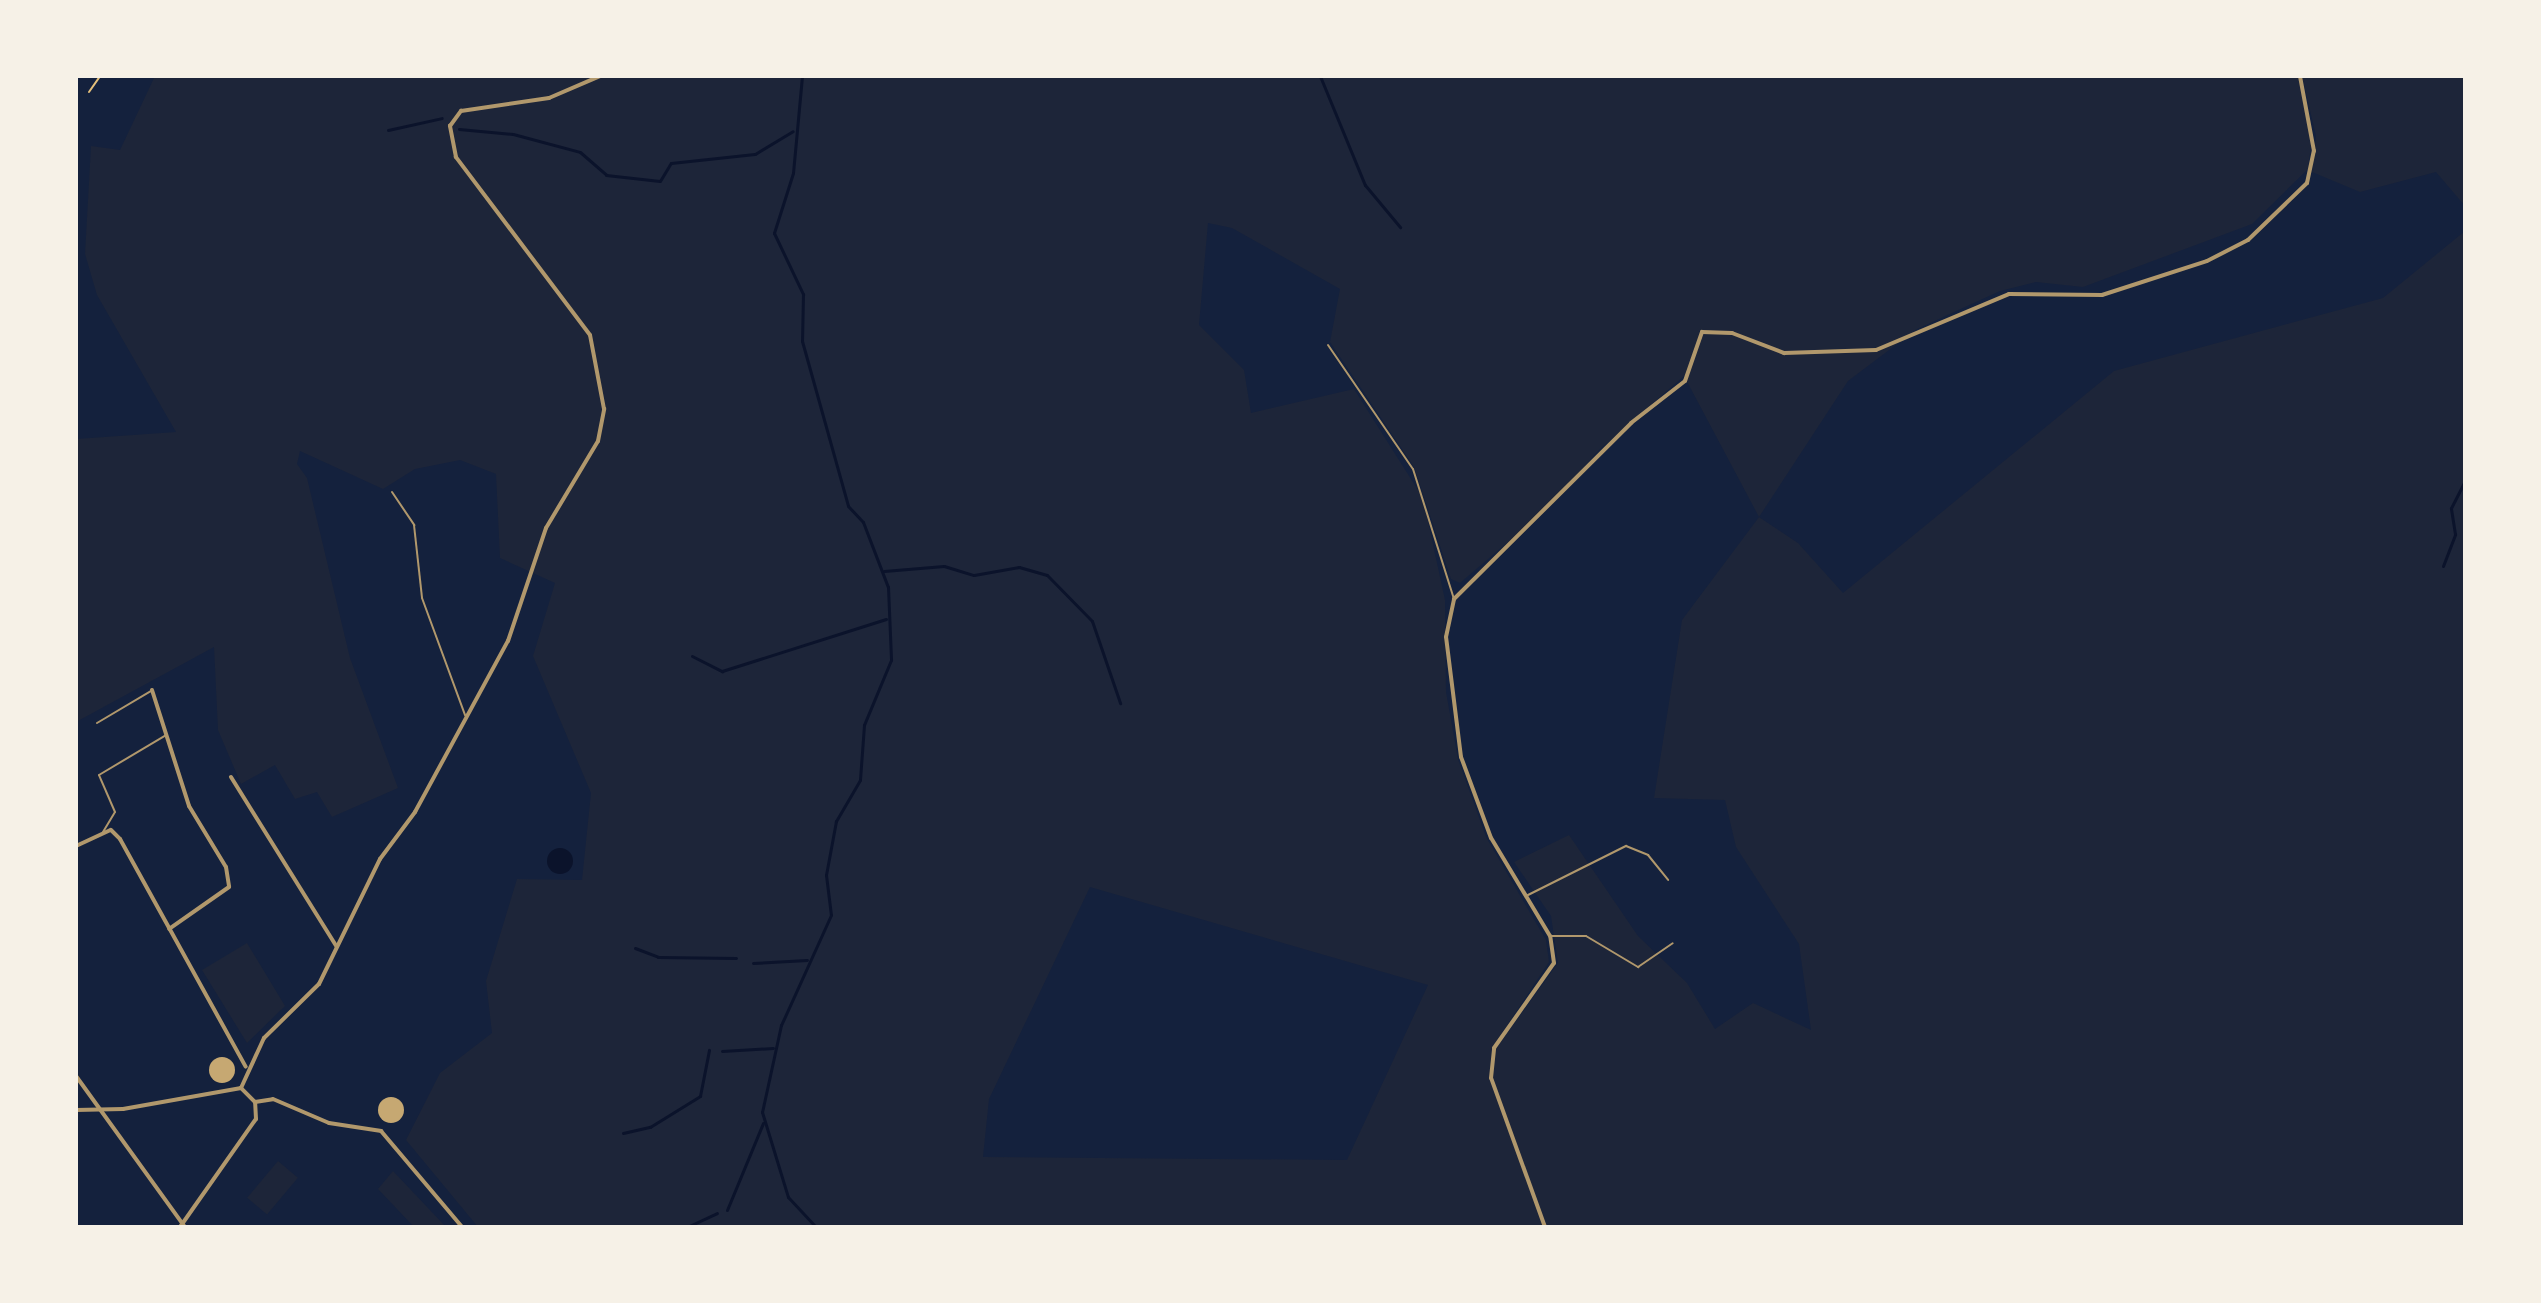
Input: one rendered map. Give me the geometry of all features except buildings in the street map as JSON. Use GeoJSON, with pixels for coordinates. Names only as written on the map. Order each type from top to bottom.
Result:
{"type":"FeatureCollection","features":[{"type":"Feature","properties":{"kind":"street"},"geometry":{"type":"LineString","coordinates":[[241,1088],[246,1067],[319,984],[508,641],[546,528],[598,441],[604,409],[590,335],[456,157],[450,126],[461,111],[549,98],[600,76]]}},
{"type":"Feature","properties":{"kind":"street"},"geometry":{"type":"LineString","coordinates":[[1545,1227],[1491,1078],[1494,1048],[1554,963],[1550,936],[1491,838],[1461,757],[1446,651],[1454,599],[1631,423],[1685,381],[1702,332],[1732,333],[1784,353],[1876,350],[2009,294],[2102,295],[2207,261],[2248,240],[2307,183],[2314,151],[2300,76]]}},
{"type":"Feature","properties":{"kind":"street"},"geometry":{"type":"LineString","coordinates":[[152,690],[189,806],[226,867],[229,887],[169,929]]}},
{"type":"Feature","properties":{"kind":"street"},"geometry":{"type":"LineString","coordinates":[[231,777],[337,947]]}},
{"type":"Feature","properties":{"kind":"street"},"geometry":{"type":"LineString","coordinates":[[76,846],[111,830],[120,839],[246,1067]]}},
{"type":"Feature","properties":{"kind":"street"},"geometry":{"type":"LineString","coordinates":[[76,1076],[183,1226],[256,1119],[255,1102],[241,1088]]}},
{"type":"Feature","properties":{"kind":"street"},"geometry":{"type":"LineString","coordinates":[[76,1110],[101,1111],[241,1088]]}},
{"type":"Feature","properties":{"kind":"street"},"geometry":{"type":"LineString","coordinates":[[255,1102],[273,1099],[329,1123],[381,1131],[462,1227]]}},
{"type":"Feature","properties":{"kind":"lane"},"geometry":{"type":"LineString","coordinates":[[1328,345],[1413,469],[1454,599]]}},
{"type":"Feature","properties":{"kind":"lane"},"geometry":{"type":"LineString","coordinates":[[392,492],[414,525],[422,598],[465,715]]}},
{"type":"Feature","properties":{"kind":"lane"},"geometry":{"type":"LineString","coordinates":[[97,723],[152,690]]}},
{"type":"Feature","properties":{"kind":"lane"},"geometry":{"type":"LineString","coordinates":[[103,833],[115,812],[99,775],[166,735]]}},
{"type":"Feature","properties":{"kind":"lane"},"geometry":{"type":"LineString","coordinates":[[1528,895],[1626,846],[1648,855],[1668,880]]}},
{"type":"Feature","properties":{"kind":"lane"},"geometry":{"type":"LineString","coordinates":[[1550,936],[1586,936],[1638,967],[1673,943]]}},
{"type":"Feature","properties":{"kind":"path"},"geometry":{"type":"LineString","coordinates":[[89,92],[100,76]]}},
{"type":"Feature","properties":{"kind":"shaded area"},"geometry":{"type":"Polygon","coordinates":[[[155,76],[2298,76],[2312,137],[2308,169],[2252,224],[2083,287],[2036,282],[2000,291],[1917,329],[1848,381],[1759,517],[1684,376],[1599,450],[1544,511],[1460,583],[1451,579],[1414,467],[1330,342],[1340,289],[1232,228],[1208,223],[1199,325],[1244,370],[1251,413],[1354,389],[1423,498],[1445,600],[1446,692],[1458,759],[1486,837],[1546,940],[1549,962],[1492,1048],[1489,1078],[1544,1227],[478,1227],[406,1140],[440,1073],[492,1033],[486,981],[517,879],[582,880],[591,793],[533,656],[555,583],[500,558],[496,474],[460,460],[415,469],[383,489],[300,451],[297,464],[307,478],[350,658],[398,788],[332,817],[317,792],[295,799],[275,765],[241,784],[218,730],[214,647],[76,722],[76,439],[176,432],[97,295],[85,254],[91,146],[120,150],[155,76]],[[1090,887],[989,1099],[983,1157],[1347,1160],[1428,985],[1090,887]]]}},
{"type":"Feature","properties":{"kind":"shaded area"},"geometry":{"type":"Polygon","coordinates":[[[2302,76],[2465,76],[2465,206],[2436,172],[2360,192],[2312,172],[2316,136],[2302,76]]]}},
{"type":"Feature","properties":{"kind":"shaded area"},"geometry":{"type":"Polygon","coordinates":[[[2465,231],[2465,1227],[1547,1227],[1492,1079],[1495,1050],[1558,963],[1551,916],[1514,862],[1569,835],[1638,936],[1687,983],[1715,1029],[1753,1003],[1811,1030],[1799,944],[1736,847],[1725,800],[1654,798],[1682,620],[1759,517],[1798,543],[1843,593],[2114,371],[2383,298],[2465,231]]]}},
{"type":"Feature","properties":{"kind":"shaded area"},"geometry":{"type":"Polygon","coordinates":[[[560,848],[569,852],[573,861],[569,870],[560,874],[551,870],[547,861],[551,852],[560,848]]]}},
{"type":"Feature","properties":{"kind":"shaded area"},"geometry":{"type":"Polygon","coordinates":[[[247,943],[285,1006],[247,1043],[202,970],[247,943]]]}},
{"type":"Feature","properties":{"kind":"shaded area"},"geometry":{"type":"Polygon","coordinates":[[[278,1161],[298,1178],[267,1214],[247,1198],[278,1161]]]}},
{"type":"Feature","properties":{"kind":"shaded area"},"geometry":{"type":"Polygon","coordinates":[[[393,1171],[446,1227],[414,1227],[378,1189],[393,1171]]]}},
{"type":"Feature","properties":{"kind":"waterway"},"geometry":{"type":"LineString","coordinates":[[802,76],[793,173],[774,233],[803,294],[802,341],[848,506],[863,522],[888,587],[891,660],[864,725],[860,780],[836,821],[826,875],[831,915],[781,1025],[762,1112],[788,1197],[816,1227]]}},
{"type":"Feature","properties":{"kind":"waterway"},"geometry":{"type":"LineString","coordinates":[[1320,76],[1365,185],[1400,227]]}},
{"type":"Feature","properties":{"kind":"waterway"},"geometry":{"type":"LineString","coordinates":[[388,130],[442,118]]}},
{"type":"Feature","properties":{"kind":"waterway"},"geometry":{"type":"LineString","coordinates":[[459,129],[513,134],[580,152],[606,175],[660,181],[671,163],[755,154],[793,131]]}},
{"type":"Feature","properties":{"kind":"waterway"},"geometry":{"type":"LineString","coordinates":[[2443,566],[2455,534],[2451,508],[2465,480]]}},
{"type":"Feature","properties":{"kind":"waterway"},"geometry":{"type":"LineString","coordinates":[[884,571],[944,566],[974,575],[1019,567],[1047,575],[1092,621],[1120,703]]}},
{"type":"Feature","properties":{"kind":"waterway"},"geometry":{"type":"LineString","coordinates":[[692,656],[722,671],[886,619]]}},
{"type":"Feature","properties":{"kind":"waterway"},"geometry":{"type":"LineString","coordinates":[[635,948],[658,957],[736,958]]}},
{"type":"Feature","properties":{"kind":"waterway"},"geometry":{"type":"LineString","coordinates":[[753,963],[807,960]]}},
{"type":"Feature","properties":{"kind":"waterway"},"geometry":{"type":"LineString","coordinates":[[722,1051],[773,1048]]}},
{"type":"Feature","properties":{"kind":"waterway"},"geometry":{"type":"LineString","coordinates":[[623,1133],[650,1127],[700,1096],[709,1050]]}},
{"type":"Feature","properties":{"kind":"waterway"},"geometry":{"type":"LineString","coordinates":[[727,1210],[763,1123]]}},
{"type":"Feature","properties":{"kind":"waterway"},"geometry":{"type":"LineString","coordinates":[[687,1227],[717,1213]]}}]}
